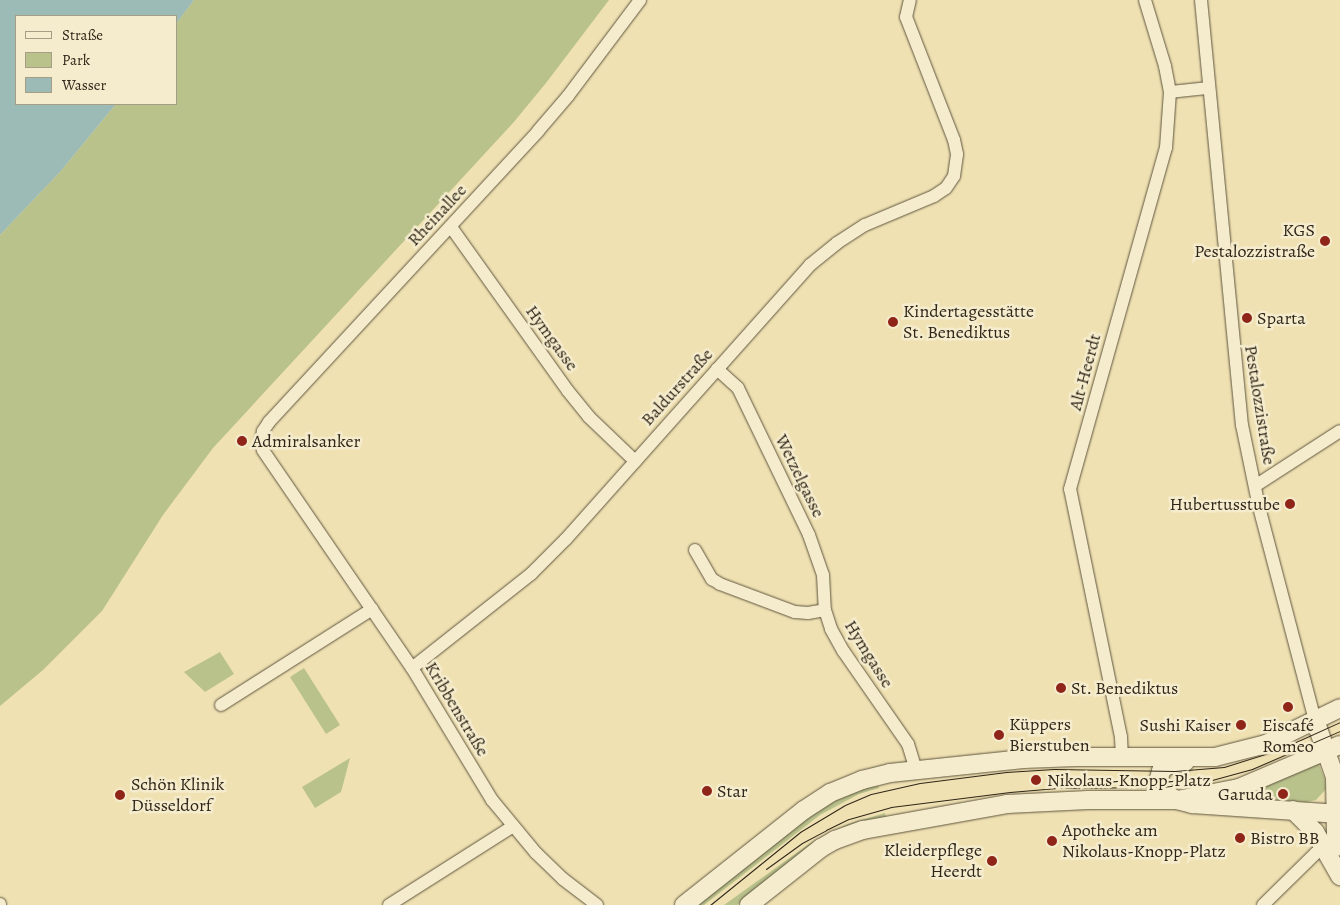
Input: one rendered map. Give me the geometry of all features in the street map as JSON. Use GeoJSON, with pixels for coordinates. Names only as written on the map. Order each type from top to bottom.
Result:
{"type":"FeatureCollection","features":[{"type":"Feature","properties":{"kind":"main road"},"geometry":{"type":"LineString","coordinates":[[1334,807],[1294,810],[1192,804],[1177,800],[1166,794],[1161,787],[1159,779],[1161,771],[1172,764],[1201,762],[1215,757],[1242,752],[1287,735],[1340,708]]}},
{"type":"Feature","properties":{"kind":"main road"},"geometry":{"type":"LineString","coordinates":[[1315,720],[1333,748],[1337,779],[1334,807],[1336,834],[1330,843]]}},
{"type":"Feature","properties":{"kind":"main road"},"geometry":{"type":"LineString","coordinates":[[1287,735],[1305,738],[1333,748]]}},
{"type":"Feature","properties":{"kind":"main road"},"geometry":{"type":"LineString","coordinates":[[749,905],[822,848],[835,840],[863,830],[1007,804],[1088,800],[1177,800],[1238,788],[1333,748]]}},
{"type":"Feature","properties":{"kind":"main road"},"geometry":{"type":"LineString","coordinates":[[684,905],[804,810],[830,793],[880,775],[1023,760],[1215,757]]}},
{"type":"Feature","properties":{"kind":"main road"},"geometry":{"type":"LineString","coordinates":[[1294,810],[1315,806],[1325,800],[1332,792],[1337,779]]}},
{"type":"Feature","properties":{"kind":"main road"},"geometry":{"type":"LineString","coordinates":[[1334,807],[1316,823],[1330,843],[1340,876]]}},
{"type":"Feature","properties":{"kind":"main road"},"geometry":{"type":"LineString","coordinates":[[1294,810],[1330,843]]}},
{"type":"Feature","properties":{"kind":"street","name":"Rheinallee"},"geometry":{"type":"LineString","coordinates":[[263,450],[261,442],[263,431],[269,422],[451,227],[568,96],[640,0]]}},
{"type":"Feature","properties":{"kind":"street","name":"Baldurstraße"},"geometry":{"type":"LineString","coordinates":[[412,668],[531,574],[810,265],[837,243],[865,225],[934,196],[946,188],[954,176],[957,165],[954,140],[906,17],[910,0]]}},
{"type":"Feature","properties":{"kind":"street","name":"Alt-Heerdt"},"geometry":{"type":"LineString","coordinates":[[1122,757],[1121,736],[1070,489],[1166,148],[1170,92],[1165,66],[1145,0]]}},
{"type":"Feature","properties":{"kind":"street","name":"Pestalozzistraße"},"geometry":{"type":"LineString","coordinates":[[1201,0],[1240,408],[1255,486],[1315,720]]}},
{"type":"Feature","properties":{"kind":"street"},"geometry":{"type":"LineString","coordinates":[[1170,92],[1208,88]]}},
{"type":"Feature","properties":{"kind":"street","name":"Hymgasse"},"geometry":{"type":"LineString","coordinates":[[451,227],[568,391],[589,416],[635,461]]}},
{"type":"Feature","properties":{"kind":"street","name":"Wetzelgasse"},"geometry":{"type":"LineString","coordinates":[[718,369],[738,388],[809,535],[823,575],[825,610]]}},
{"type":"Feature","properties":{"kind":"street"},"geometry":{"type":"LineString","coordinates":[[1255,486],[1340,431]]}},
{"type":"Feature","properties":{"kind":"street","name":"Kribbenstraße"},"geometry":{"type":"LineString","coordinates":[[263,450],[412,668],[466,758],[512,826],[563,879],[597,905]]}},
{"type":"Feature","properties":{"kind":"street","name":"Hymgasse"},"geometry":{"type":"LineString","coordinates":[[696,550],[712,579],[720,584],[795,612],[808,613],[825,610],[831,629],[840,646],[908,744],[916,770]]}},
{"type":"Feature","properties":{"kind":"street"},"geometry":{"type":"LineString","coordinates":[[222,705],[372,608]]}},
{"type":"Feature","properties":{"kind":"street"},"geometry":{"type":"LineString","coordinates":[[389,905],[512,826]]}},
{"type":"Feature","properties":{"kind":"street"},"geometry":{"type":"LineString","coordinates":[[1263,905],[1330,843]]}},
{"type":"Feature","properties":{"kind":"green space"},"geometry":{"type":"Polygon","coordinates":[[[194,0],[609,0],[513,123],[213,448],[163,515],[102,611],[43,670],[0,706],[0,235],[60,172],[115,105],[178,105],[178,21],[194,0]]]}},
{"type":"Feature","properties":{"kind":"green space"},"geometry":{"type":"Polygon","coordinates":[[[220,652],[234,674],[205,692],[184,672],[220,652]]]}},
{"type":"Feature","properties":{"kind":"green space"},"geometry":{"type":"Polygon","coordinates":[[[304,668],[340,725],[326,734],[290,677],[304,668]]]}},
{"type":"Feature","properties":{"kind":"green space"},"geometry":{"type":"Polygon","coordinates":[[[350,758],[341,792],[315,808],[302,787],[350,758]]]}},
{"type":"Feature","properties":{"kind":"green space"},"geometry":{"type":"Polygon","coordinates":[[[1317,760],[1325,780],[1326,789],[1316,800],[1307,802],[1233,798],[1233,794],[1317,760]]]}},
{"type":"Feature","properties":{"kind":"green space"},"geometry":{"type":"Polygon","coordinates":[[[877,783],[879,788],[859,794],[820,815],[704,905],[697,905],[802,821],[840,797],[877,783]]]}},
{"type":"Feature","properties":{"kind":"green space"},"geometry":{"type":"Polygon","coordinates":[[[885,813],[886,818],[806,849],[737,905],[724,905],[809,844],[848,824],[885,813]]]}},
{"type":"Feature","properties":{"kind":"water"},"geometry":{"type":"Polygon","coordinates":[[[0,0],[194,0],[178,21],[178,15],[15,15],[15,105],[115,105],[60,172],[0,235],[0,0]]]}},
{"type":"Feature","properties":{"kind":"tram line"},"geometry":{"type":"LineString","coordinates":[[710,905],[800,832],[845,805],[871,794],[920,783],[1006,772],[1054,769],[1175,771],[1224,767],[1278,750],[1340,722]]}},
{"type":"Feature","properties":{"kind":"tram line"},"geometry":{"type":"LineString","coordinates":[[766,869],[802,843],[826,830],[849,819],[891,807],[1057,788],[1161,787],[1201,783],[1252,769],[1340,731]]}},
{"type":"Feature","properties":{"kind":"place","name":"KGS Pestalozzistraße"},"geometry":{"type":"Point","coordinates":[1325,241]}},
{"type":"Feature","properties":{"kind":"place","name":"Sparta"},"geometry":{"type":"Point","coordinates":[1247,318]}},
{"type":"Feature","properties":{"kind":"place","name":"Kindertagesstätte St. Benediktus"},"geometry":{"type":"Point","coordinates":[893,322]}},
{"type":"Feature","properties":{"kind":"place","name":"Admiralsanker"},"geometry":{"type":"Point","coordinates":[242,441]}},
{"type":"Feature","properties":{"kind":"place","name":"Hubertusstube"},"geometry":{"type":"Point","coordinates":[1290,504]}},
{"type":"Feature","properties":{"kind":"place","name":"St. Benediktus"},"geometry":{"type":"Point","coordinates":[1061,688]}},
{"type":"Feature","properties":{"kind":"place","name":"Eiscafé Romeo"},"geometry":{"type":"Point","coordinates":[1288,707]}},
{"type":"Feature","properties":{"kind":"place","name":"Sushi Kaiser"},"geometry":{"type":"Point","coordinates":[1241,725]}},
{"type":"Feature","properties":{"kind":"place","name":"Küppers Bierstuben"},"geometry":{"type":"Point","coordinates":[999,735]}},
{"type":"Feature","properties":{"kind":"place","name":"Nikolaus-Knopp-Platz"},"geometry":{"type":"Point","coordinates":[1036,780]}},
{"type":"Feature","properties":{"kind":"place","name":"Star"},"geometry":{"type":"Point","coordinates":[707,791]}},
{"type":"Feature","properties":{"kind":"place","name":"Garuda"},"geometry":{"type":"Point","coordinates":[1283,794]}},
{"type":"Feature","properties":{"kind":"place","name":"Schön Klinik Düsseldorf"},"geometry":{"type":"Point","coordinates":[120,795]}},
{"type":"Feature","properties":{"kind":"place","name":"Bistro BB"},"geometry":{"type":"Point","coordinates":[1240,838]}},
{"type":"Feature","properties":{"kind":"place","name":"Apotheke am Nikolaus-Knopp-Platz"},"geometry":{"type":"Point","coordinates":[1052,841]}},
{"type":"Feature","properties":{"kind":"place","name":"Kleiderpflege Heerdt"},"geometry":{"type":"Point","coordinates":[992,861]}}]}
